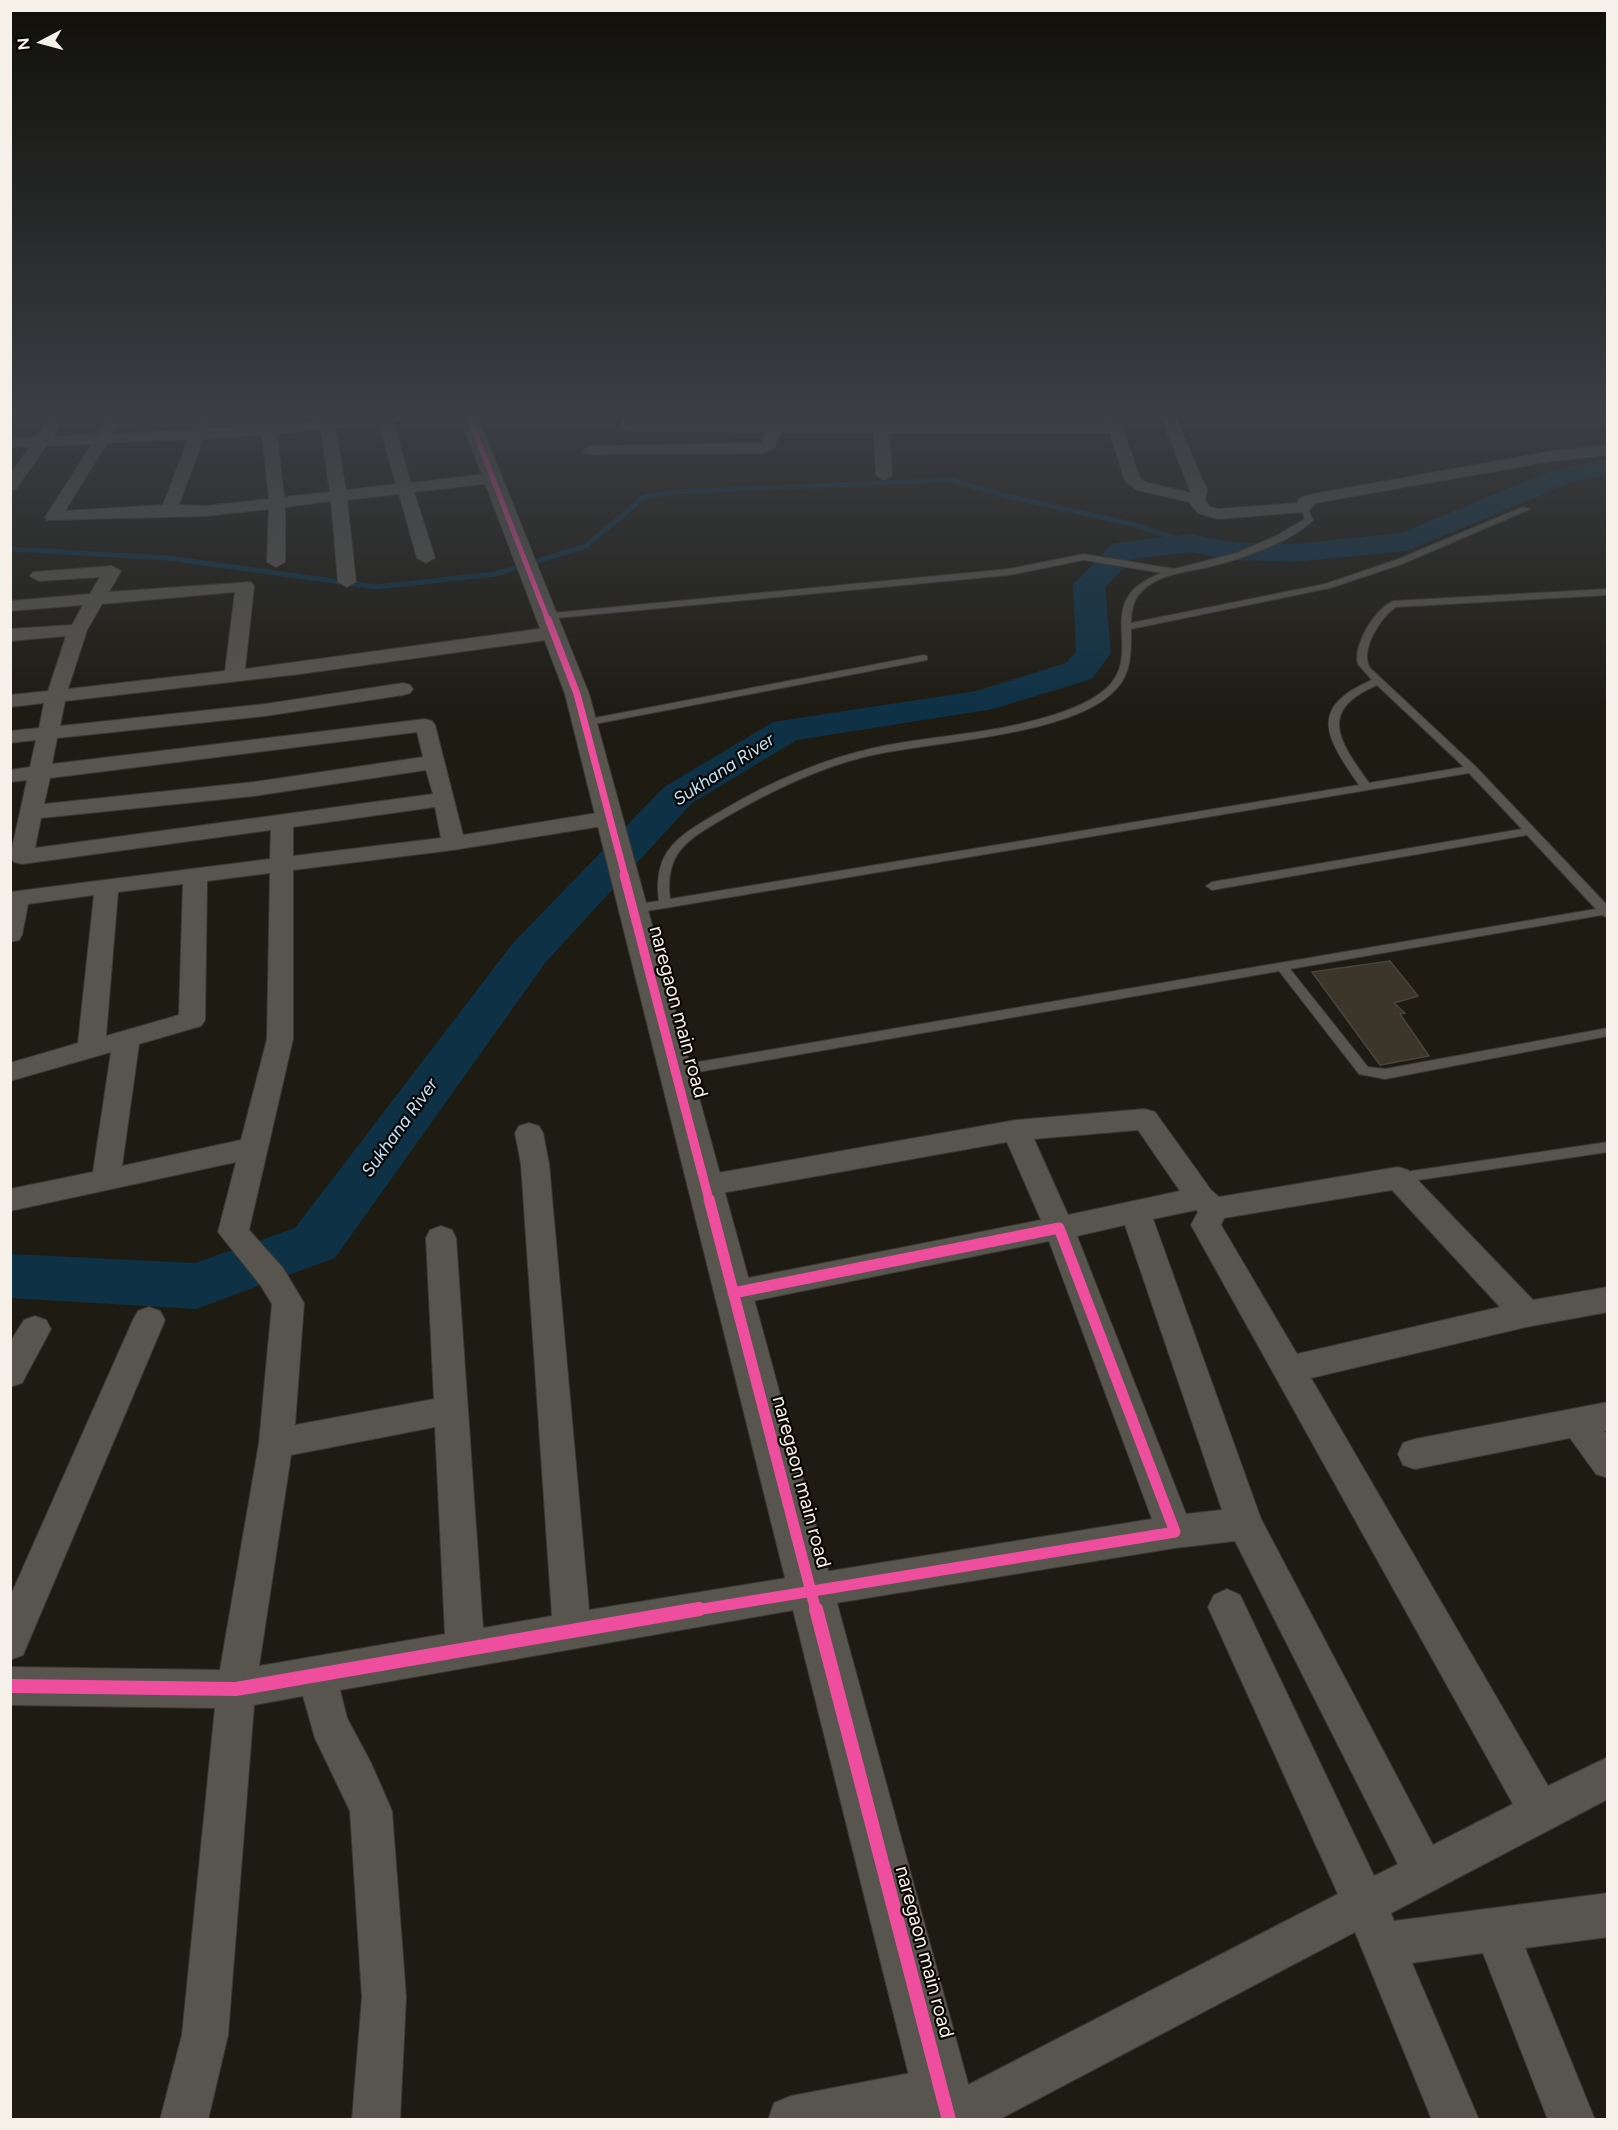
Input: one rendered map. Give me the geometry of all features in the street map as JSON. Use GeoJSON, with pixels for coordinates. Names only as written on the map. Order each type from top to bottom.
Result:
{"type":"FeatureCollection","features":[{"type":"Feature","properties":{"kind":"street"},"geometry":{"type":"LineString","coordinates":[[276,561],[278,516]]}},
{"type":"Feature","properties":{"kind":"street"},"geometry":{"type":"LineString","coordinates":[[341,516],[347,582]]}},
{"type":"Feature","properties":{"kind":"street"},"geometry":{"type":"LineString","coordinates":[[414,516],[426,558]]}},
{"type":"Feature","properties":{"kind":"street","name":"naregaon main road"},"geometry":{"type":"LineString","coordinates":[[508,516],[577,694],[617,848],[642,901],[675,1071],[947,2110]]}},
{"type":"Feature","properties":{"kind":"street"},"geometry":{"type":"LineString","coordinates":[[39,576],[112,571],[78,630],[56,696],[22,856],[445,799]]}},
{"type":"Feature","properties":{"kind":"street"},"geometry":{"type":"LineString","coordinates":[[10,606],[245,586],[234,676]]}},
{"type":"Feature","properties":{"kind":"street"},"geometry":{"type":"LineString","coordinates":[[10,701],[234,676],[550,625]]}},
{"type":"Feature","properties":{"kind":"street"},"geometry":{"type":"LineString","coordinates":[[10,635],[78,630]]}},
{"type":"Feature","properties":{"kind":"street"},"geometry":{"type":"LineString","coordinates":[[10,737],[265,710],[403,689]]}},
{"type":"Feature","properties":{"kind":"street"},"geometry":{"type":"LineString","coordinates":[[10,776],[425,725],[445,799],[453,843]]}},
{"type":"Feature","properties":{"kind":"street"},"geometry":{"type":"LineString","coordinates":[[31,812],[254,789],[435,762]]}},
{"type":"Feature","properties":{"kind":"street"},"geometry":{"type":"LineString","coordinates":[[10,935],[14,898],[453,843],[609,818]]}},
{"type":"Feature","properties":{"kind":"street"},"geometry":{"type":"LineString","coordinates":[[184,2120],[205,2035],[236,1689],[276,1443],[288,1303],[262,1264],[233,1232],[280,1039],[282,822]]}},
{"type":"Feature","properties":{"kind":"street"},"geometry":{"type":"LineString","coordinates":[[12,1075],[192,1020],[195,877]]}},
{"type":"Feature","properties":{"kind":"street"},"geometry":{"type":"LineString","coordinates":[[91,1049],[107,887]]}},
{"type":"Feature","properties":{"kind":"street"},"geometry":{"type":"LineString","coordinates":[[106,1180],[126,1039]]}},
{"type":"Feature","properties":{"kind":"street"},"geometry":{"type":"LineString","coordinates":[[705,1185],[1016,1130],[1145,1119],[1208,1203],[1206,1225],[1541,1813]]}},
{"type":"Feature","properties":{"kind":"street"},"geometry":{"type":"LineString","coordinates":[[1016,1130],[1059,1228],[1175,1532]]}},
{"type":"Feature","properties":{"kind":"street"},"geometry":{"type":"LineString","coordinates":[[529,1133],[536,1164],[572,1631]]}},
{"type":"Feature","properties":{"kind":"street"},"geometry":{"type":"LineString","coordinates":[[10,1200],[254,1149]]}},
{"type":"Feature","properties":{"kind":"street"},"geometry":{"type":"LineString","coordinates":[[733,1293],[1135,1212],[1398,1178],[1526,1314]]}},
{"type":"Feature","properties":{"kind":"street"},"geometry":{"type":"LineString","coordinates":[[1135,1212],[1245,1524],[1425,1873]]}},
{"type":"Feature","properties":{"kind":"street"},"geometry":{"type":"LineString","coordinates":[[441,1238],[465,1649]]}},
{"type":"Feature","properties":{"kind":"street"},"geometry":{"type":"LineString","coordinates":[[1288,1370],[1526,1314],[1608,1299]]}},
{"type":"Feature","properties":{"kind":"street"},"geometry":{"type":"LineString","coordinates":[[10,1642],[149,1320]]}},
{"type":"Feature","properties":{"kind":"street"},"geometry":{"type":"LineString","coordinates":[[10,1373],[35,1329]]}},
{"type":"Feature","properties":{"kind":"street"},"geometry":{"type":"LineString","coordinates":[[276,1443],[450,1410]]}},
{"type":"Feature","properties":{"kind":"street"},"geometry":{"type":"LineString","coordinates":[[1415,1454],[1593,1419],[1608,1462]]}},
{"type":"Feature","properties":{"kind":"street"},"geometry":{"type":"LineString","coordinates":[[10,1686],[236,1689],[810,1590],[1175,1532],[1245,1524]]}},
{"type":"Feature","properties":{"kind":"street"},"geometry":{"type":"LineString","coordinates":[[1227,1607],[1365,1904],[1456,2120]]}},
{"type":"Feature","properties":{"kind":"street"},"geometry":{"type":"LineString","coordinates":[[317,1675],[329,1724],[357,1777],[371,1811],[384,1997],[376,2120]]}},
{"type":"Feature","properties":{"kind":"street"},"geometry":{"type":"LineString","coordinates":[[791,2120],[947,2110],[1365,1904],[1608,1778]]}},
{"type":"Feature","properties":{"kind":"street"},"geometry":{"type":"LineString","coordinates":[[1382,1945],[1608,1915]]}},
{"type":"Feature","properties":{"kind":"street"},"geometry":{"type":"LineString","coordinates":[[1496,1930],[1572,2120]]}},
{"type":"Feature","properties":{"kind":"lane"},"geometry":{"type":"LineString","coordinates":[[642,901],[660,881],[666,859],[704,826],[762,791],[836,761],[882,750],[1025,726],[1077,709],[1112,688],[1123,670],[1129,649],[1126,607],[1130,597],[1150,580],[1229,559],[1304,525],[1309,516]]}},
{"type":"Feature","properties":{"kind":"lane"},"geometry":{"type":"LineString","coordinates":[[1127,627],[1327,586],[1399,562],[1508,516]]}},
{"type":"Feature","properties":{"kind":"lane"},"geometry":{"type":"LineString","coordinates":[[550,625],[1009,572],[1084,557],[1176,572]]}},
{"type":"Feature","properties":{"kind":"lane"},"geometry":{"type":"LineString","coordinates":[[1606,912],[1472,769],[1378,681],[1362,664],[1361,655],[1382,612],[1394,604],[1608,592]]}},
{"type":"Feature","properties":{"kind":"lane"},"geometry":{"type":"LineString","coordinates":[[584,723],[924,658]]}},
{"type":"Feature","properties":{"kind":"lane"},"geometry":{"type":"LineString","coordinates":[[1366,787],[1339,748],[1334,733],[1333,716],[1340,703],[1352,693],[1378,681]]}},
{"type":"Feature","properties":{"kind":"lane"},"geometry":{"type":"LineString","coordinates":[[642,901],[1472,769]]}},
{"type":"Feature","properties":{"kind":"lane"},"geometry":{"type":"LineString","coordinates":[[1212,886],[1529,831]]}},
{"type":"Feature","properties":{"kind":"lane"},"geometry":{"type":"LineString","coordinates":[[675,1071],[1606,912]]}},
{"type":"Feature","properties":{"kind":"lane"},"geometry":{"type":"LineString","coordinates":[[1282,967],[1364,1071],[1370,1074],[1384,1074],[1608,1032]]}},
{"type":"Feature","properties":{"kind":"lane"},"geometry":{"type":"LineString","coordinates":[[1398,1178],[1608,1147]]}},
{"type":"Feature","properties":{"kind":"building"},"geometry":{"type":"Polygon","coordinates":[[[1390,961],[1418,996],[1394,1003],[1405,1013],[1400,1014],[1429,1056],[1380,1065],[1312,972],[1390,961]]]}},
{"type":"Feature","properties":{"kind":"waterway"},"geometry":{"type":"LineString","coordinates":[[10,549],[168,558],[377,587],[495,574],[586,546],[621,516]]}},
{"type":"Feature","properties":{"kind":"waterway"},"geometry":{"type":"LineString","coordinates":[[1098,516],[1132,524],[1190,543]]}},
{"type":"Feature","properties":{"kind":"waterway","name":"Sukhana River"},"geometry":{"type":"LineString","coordinates":[[10,1276],[196,1286],[315,1243],[529,953],[678,795],[786,730],[980,701],[1079,671],[1094,653],[1089,585],[1123,551],[1190,543],[1232,551],[1294,553],[1407,542],[1467,516]]}},
{"type":"Feature","properties":{"kind":"cycle path"},"geometry":{"type":"LineString","coordinates":[[508,516],[577,694],[949,2120]]}},
{"type":"Feature","properties":{"kind":"cycle path"},"geometry":{"type":"LineString","coordinates":[[10,1686],[236,1689],[811,1590],[1175,1532],[1059,1228],[733,1293]]}}]}
